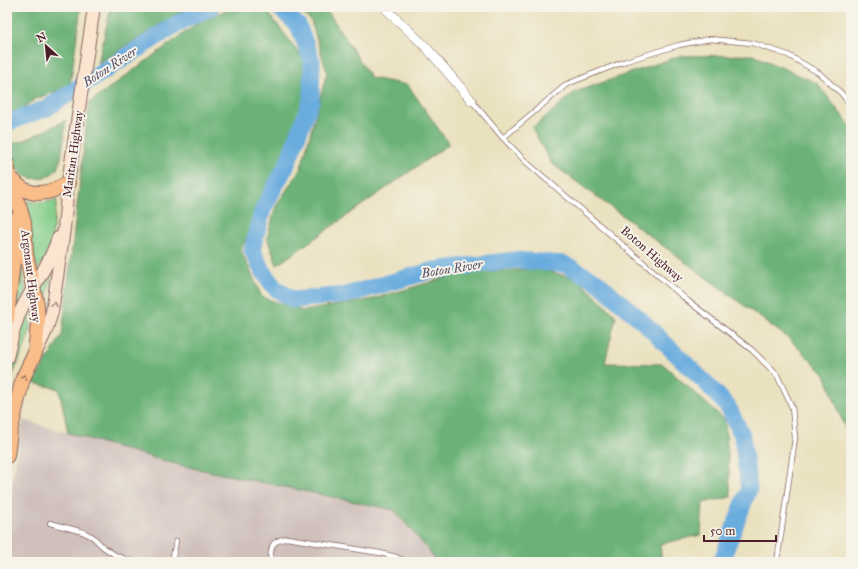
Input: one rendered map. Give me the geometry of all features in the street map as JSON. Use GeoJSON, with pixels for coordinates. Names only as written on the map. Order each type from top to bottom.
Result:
{"type":"FeatureCollection","features":[{"type":"Feature","properties":{"kind":"main road","name":"Maritan Highway"},"geometry":{"type":"LineString","coordinates":[[35,354],[46,331],[52,312],[64,228],[68,183],[94,7]]}},
{"type":"Feature","properties":{"kind":"main road"},"geometry":{"type":"LineString","coordinates":[[10,177],[24,189],[36,193],[51,192],[68,183]]}},
{"type":"Feature","properties":{"kind":"main road","name":"Argonaut Highway"},"geometry":{"type":"LineString","coordinates":[[7,456],[10,432],[23,378],[35,354],[38,323],[37,305],[26,254],[24,223],[10,177]]}},
{"type":"Feature","properties":{"kind":"main road","name":"Argonaut Highway"},"geometry":{"type":"LineString","coordinates":[[7,319],[16,231],[16,209],[10,177]]}},
{"type":"Feature","properties":{"kind":"main road","name":"Maritan Highway"},"geometry":{"type":"LineString","coordinates":[[7,358],[15,324],[48,263],[55,246],[66,206]]}},
{"type":"Feature","properties":{"kind":"street","name":"Boton Highway"},"geometry":{"type":"LineString","coordinates":[[384,7],[426,47],[472,102]]}},
{"type":"Feature","properties":{"kind":"lane"},"geometry":{"type":"LineString","coordinates":[[503,138],[567,84],[626,61],[679,45],[710,39],[752,43],[788,55],[819,73],[841,93],[851,106]]}},
{"type":"Feature","properties":{"kind":"lane","name":"Boton Highway"},"geometry":{"type":"LineString","coordinates":[[472,102],[503,138],[531,166],[688,301],[752,350],[776,375],[792,407],[795,438],[777,562]]}},
{"type":"Feature","properties":{"kind":"lane"},"geometry":{"type":"LineString","coordinates":[[50,523],[83,532],[93,537],[103,547],[115,555],[132,562]]}},
{"type":"Feature","properties":{"kind":"lane"},"geometry":{"type":"LineString","coordinates":[[270,562],[272,546],[276,541],[287,538],[396,557],[407,562]]}},
{"type":"Feature","properties":{"kind":"lane"},"geometry":{"type":"LineString","coordinates":[[172,562],[176,541]]}},
{"type":"Feature","properties":{"kind":"shaded area"},"geometry":{"type":"Polygon","coordinates":[[[23,420],[179,465],[394,510],[430,552],[436,562],[7,562],[7,513],[23,420]]]}},
{"type":"Feature","properties":{"kind":"green space"},"geometry":{"type":"Polygon","coordinates":[[[7,7],[81,7],[70,86],[36,99],[7,121],[7,7]]]}},
{"type":"Feature","properties":{"kind":"green space"},"geometry":{"type":"Polygon","coordinates":[[[111,7],[189,7],[98,63],[111,7]]]}},
{"type":"Feature","properties":{"kind":"green space"},"geometry":{"type":"Polygon","coordinates":[[[237,7],[249,7],[268,12],[306,62],[304,100],[281,160],[241,250],[262,297],[303,311],[373,299],[465,272],[540,269],[578,279],[616,316],[605,363],[663,364],[725,420],[731,497],[703,503],[701,535],[660,544],[662,562],[436,562],[430,552],[394,510],[179,465],[68,433],[59,389],[33,383],[62,335],[89,103],[206,17],[237,7]]]}},
{"type":"Feature","properties":{"kind":"green space"},"geometry":{"type":"Polygon","coordinates":[[[296,7],[325,7],[371,78],[408,85],[449,144],[277,265],[267,238],[276,206],[301,168],[327,72],[311,21],[296,7]]]}},
{"type":"Feature","properties":{"kind":"green space"},"geometry":{"type":"Polygon","coordinates":[[[753,55],[817,83],[851,127],[851,432],[847,433],[825,375],[788,338],[551,163],[532,128],[575,92],[679,56],[753,55]]]}},
{"type":"Feature","properties":{"kind":"green space"},"geometry":{"type":"Polygon","coordinates":[[[66,120],[62,152],[57,169],[48,176],[36,179],[20,173],[16,168],[10,144],[25,140],[66,120]]]}},
{"type":"Feature","properties":{"kind":"green space"},"geometry":{"type":"Polygon","coordinates":[[[57,200],[52,237],[46,256],[33,277],[27,201],[42,203],[57,200]]]}},
{"type":"Feature","properties":{"kind":"green space"},"geometry":{"type":"Polygon","coordinates":[[[20,247],[20,264],[26,292],[10,323],[20,247]]]}},
{"type":"Feature","properties":{"kind":"green space"},"geometry":{"type":"Polygon","coordinates":[[[55,253],[46,307],[41,325],[37,289],[55,253]]]}},
{"type":"Feature","properties":{"kind":"green space"},"geometry":{"type":"Polygon","coordinates":[[[29,302],[31,319],[29,332],[14,373],[11,377],[15,338],[29,302]]]}},
{"type":"Feature","properties":{"kind":"waterway","name":"Boton River"},"geometry":{"type":"LineString","coordinates":[[7,123],[47,108],[178,23],[211,7]]}},
{"type":"Feature","properties":{"kind":"waterway","name":"Boton River"},"geometry":{"type":"LineString","coordinates":[[278,7],[298,25],[312,61],[311,101],[287,164],[263,209],[252,250],[263,272],[275,288],[293,300],[346,295],[434,270],[515,260],[564,264],[596,281],[640,319],[710,387],[728,407],[742,435],[749,489],[721,562]]}}]}
